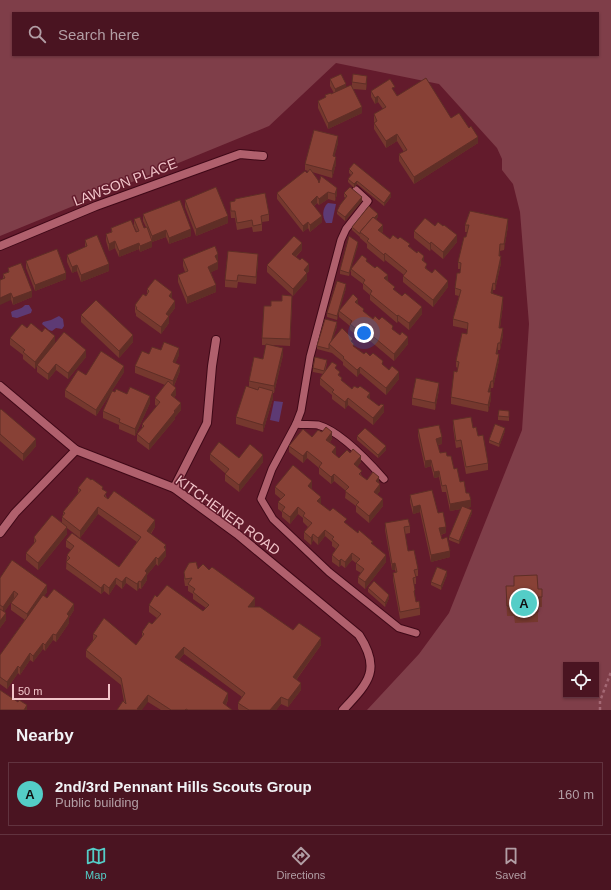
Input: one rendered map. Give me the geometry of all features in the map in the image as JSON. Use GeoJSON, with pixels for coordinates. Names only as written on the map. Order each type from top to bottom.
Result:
{"type":"FeatureCollection","features":[{"type":"Feature","properties":{"kind":"street","name":"LAWSON PLACE"},"geometry":{"type":"LineString","coordinates":[[0,246],[96,206],[240,154],[263,156]]}},
{"type":"Feature","properties":{"kind":"street"},"geometry":{"type":"LineString","coordinates":[[174,488],[207,423],[216,340]]}},
{"type":"Feature","properties":{"kind":"street","name":"KITCHENER ROAD"},"geometry":{"type":"LineString","coordinates":[[0,386],[76,450],[174,488],[237,534],[359,635],[367,647],[370,660],[371,667],[369,680],[343,710]]}},
{"type":"Feature","properties":{"kind":"street"},"geometry":{"type":"LineString","coordinates":[[0,533],[15,513],[76,450]]}},
{"type":"Feature","properties":{"kind":"lane"},"geometry":{"type":"LineString","coordinates":[[356,190],[368,201],[346,229],[341,240],[310,357],[301,411],[296,424],[272,469],[261,498],[273,518],[329,572],[399,628],[416,633]]}},
{"type":"Feature","properties":{"kind":"lane"},"geometry":{"type":"LineString","coordinates":[[296,424],[318,426],[337,435],[369,462],[384,479]]}},
{"type":"Feature","properties":{"kind":"path"},"geometry":{"type":"LineString","coordinates":[[600,710],[600,701],[611,672]]}},
{"type":"Feature","properties":{"kind":"shaded area"},"geometry":{"type":"Polygon","coordinates":[[[0,0],[611,0],[611,710],[367,710],[419,654],[449,613],[522,430],[529,324],[520,212],[513,184],[502,170],[502,159],[497,148],[439,84],[336,63],[269,126],[0,236],[0,0]]]}},
{"type":"Feature","properties":{"kind":"shaded area"},"geometry":{"type":"Polygon","coordinates":[[[328,203],[336,204],[332,223],[326,223],[323,213],[328,203]]]}},
{"type":"Feature","properties":{"kind":"shaded area"},"geometry":{"type":"Polygon","coordinates":[[[25,305],[29,305],[32,310],[31,313],[17,318],[12,317],[11,312],[22,308],[25,305]]]}},
{"type":"Feature","properties":{"kind":"shaded area"},"geometry":{"type":"Polygon","coordinates":[[[59,316],[63,319],[64,326],[62,329],[56,328],[52,331],[42,324],[43,322],[59,316]]]}},
{"type":"Feature","properties":{"kind":"shaded area"},"geometry":{"type":"Polygon","coordinates":[[[274,401],[283,402],[279,422],[270,420],[274,401]]]}},
{"type":"Feature","properties":{"kind":"building"},"geometry":{"type":"Polygon","coordinates":[[[341,74],[346,84],[335,89],[330,79],[341,74]]]}},
{"type":"Feature","properties":{"kind":"building"},"geometry":{"type":"Polygon","coordinates":[[[353,74],[367,76],[366,84],[352,82],[353,74]]]}},
{"type":"Feature","properties":{"kind":"building"},"geometry":{"type":"Polygon","coordinates":[[[426,78],[451,118],[459,113],[469,128],[471,126],[478,137],[414,177],[399,154],[407,150],[397,134],[386,141],[374,123],[377,121],[374,114],[386,107],[378,96],[375,98],[371,91],[390,79],[395,87],[392,88],[397,96],[426,78]]]}},
{"type":"Feature","properties":{"kind":"building"},"geometry":{"type":"Polygon","coordinates":[[[351,85],[362,107],[328,123],[318,101],[326,97],[325,95],[331,94],[351,85]]]}},
{"type":"Feature","properties":{"kind":"building"},"geometry":{"type":"Polygon","coordinates":[[[314,130],[338,136],[333,156],[336,157],[332,171],[305,164],[314,130]]]}},
{"type":"Feature","properties":{"kind":"building"},"geometry":{"type":"Polygon","coordinates":[[[354,163],[391,193],[384,203],[357,181],[354,184],[348,179],[353,173],[349,169],[354,163]]]}},
{"type":"Feature","properties":{"kind":"building"},"geometry":{"type":"Polygon","coordinates":[[[310,169],[319,183],[321,176],[337,188],[335,194],[328,192],[319,199],[317,196],[311,202],[322,216],[310,225],[308,222],[303,226],[277,193],[305,171],[307,173],[310,169]]]}},
{"type":"Feature","properties":{"kind":"building"},"geometry":{"type":"Polygon","coordinates":[[[216,187],[228,216],[196,229],[185,200],[216,187]]]}},
{"type":"Feature","properties":{"kind":"building"},"geometry":{"type":"Polygon","coordinates":[[[350,187],[362,197],[345,217],[337,211],[347,196],[344,193],[350,187]]]}},
{"type":"Feature","properties":{"kind":"building"},"geometry":{"type":"Polygon","coordinates":[[[265,193],[269,214],[261,216],[262,224],[253,226],[252,220],[237,223],[235,211],[231,211],[230,202],[235,201],[235,199],[265,193]]]}},
{"type":"Feature","properties":{"kind":"building"},"geometry":{"type":"Polygon","coordinates":[[[180,200],[191,229],[169,238],[166,230],[152,236],[143,214],[180,200]]]}},
{"type":"Feature","properties":{"kind":"building"},"geometry":{"type":"Polygon","coordinates":[[[369,206],[378,214],[374,218],[373,217],[360,232],[360,234],[352,227],[369,206]]]}},
{"type":"Feature","properties":{"kind":"building"},"geometry":{"type":"Polygon","coordinates":[[[470,211],[508,219],[504,244],[500,244],[499,256],[501,256],[495,284],[493,283],[491,293],[503,297],[499,328],[503,328],[500,343],[498,343],[496,354],[499,354],[493,381],[491,381],[488,392],[491,392],[488,405],[451,397],[454,371],[457,372],[459,362],[456,361],[462,333],[467,334],[468,323],[453,319],[461,290],[455,288],[457,273],[460,273],[461,263],[458,262],[464,237],[466,237],[469,225],[465,225],[470,211]]]}},
{"type":"Feature","properties":{"kind":"building"},"geometry":{"type":"Polygon","coordinates":[[[140,217],[144,228],[147,227],[152,241],[140,246],[139,243],[119,251],[115,241],[109,244],[106,234],[112,232],[111,228],[131,220],[136,232],[139,231],[134,219],[140,217]]]}},
{"type":"Feature","properties":{"kind":"building"},"geometry":{"type":"Polygon","coordinates":[[[373,217],[383,225],[378,230],[390,239],[393,235],[398,239],[400,237],[410,244],[408,246],[424,256],[422,260],[427,264],[425,268],[432,273],[435,269],[448,281],[433,300],[403,276],[407,271],[367,241],[369,239],[360,232],[373,217]]]}},
{"type":"Feature","properties":{"kind":"building"},"geometry":{"type":"Polygon","coordinates":[[[425,218],[435,226],[438,222],[443,226],[444,225],[457,235],[443,252],[414,231],[425,218]]]}},
{"type":"Feature","properties":{"kind":"building"},"geometry":{"type":"Polygon","coordinates":[[[97,235],[109,264],[81,275],[77,265],[72,267],[67,255],[87,246],[85,240],[97,235]]]}},
{"type":"Feature","properties":{"kind":"building"},"geometry":{"type":"Polygon","coordinates":[[[294,236],[302,243],[292,254],[300,260],[302,258],[309,264],[304,270],[307,273],[293,289],[267,265],[294,236]]]}},
{"type":"Feature","properties":{"kind":"building"},"geometry":{"type":"Polygon","coordinates":[[[349,236],[358,242],[349,273],[340,270],[349,236]]]}},
{"type":"Feature","properties":{"kind":"building"},"geometry":{"type":"Polygon","coordinates":[[[215,246],[218,254],[215,256],[218,262],[208,267],[216,285],[187,297],[178,275],[188,271],[183,259],[215,246]]]}},
{"type":"Feature","properties":{"kind":"building"},"geometry":{"type":"Polygon","coordinates":[[[57,249],[66,273],[35,285],[26,261],[57,249]]]}},
{"type":"Feature","properties":{"kind":"building"},"geometry":{"type":"Polygon","coordinates":[[[228,251],[258,254],[256,277],[238,275],[237,281],[225,280],[228,251]]]}},
{"type":"Feature","properties":{"kind":"building"},"geometry":{"type":"Polygon","coordinates":[[[362,255],[367,259],[366,261],[375,268],[377,266],[388,275],[384,278],[395,287],[393,289],[402,296],[405,293],[422,307],[409,323],[398,315],[397,316],[370,294],[372,291],[363,283],[365,280],[351,269],[362,255]]]}},
{"type":"Feature","properties":{"kind":"building"},"geometry":{"type":"Polygon","coordinates":[[[21,263],[32,291],[13,298],[11,293],[0,298],[0,280],[5,278],[3,274],[9,272],[8,268],[21,263]]]}},
{"type":"Feature","properties":{"kind":"building"},"geometry":{"type":"Polygon","coordinates":[[[155,279],[172,292],[169,296],[175,301],[166,314],[169,316],[161,327],[136,309],[137,308],[135,305],[143,294],[146,296],[149,291],[147,289],[155,279]]]}},
{"type":"Feature","properties":{"kind":"building"},"geometry":{"type":"Polygon","coordinates":[[[337,281],[346,284],[337,316],[327,313],[337,281]]]}},
{"type":"Feature","properties":{"kind":"building"},"geometry":{"type":"Polygon","coordinates":[[[353,294],[358,299],[355,302],[373,319],[375,316],[379,320],[382,317],[393,326],[392,329],[400,335],[402,332],[408,337],[394,354],[369,333],[366,337],[350,324],[352,321],[339,311],[353,294]]]}},
{"type":"Feature","properties":{"kind":"building"},"geometry":{"type":"Polygon","coordinates":[[[282,295],[292,296],[290,339],[262,338],[264,306],[271,306],[271,301],[282,301],[282,295]]]}},
{"type":"Feature","properties":{"kind":"building"},"geometry":{"type":"Polygon","coordinates":[[[96,300],[133,335],[119,351],[81,315],[96,300]]]}},
{"type":"Feature","properties":{"kind":"building"},"geometry":{"type":"Polygon","coordinates":[[[325,319],[337,322],[329,344],[329,349],[317,346],[325,319]]]}},
{"type":"Feature","properties":{"kind":"building"},"geometry":{"type":"Polygon","coordinates":[[[31,323],[42,332],[45,328],[55,336],[35,362],[23,352],[25,350],[10,338],[22,324],[27,328],[31,323]]]}},
{"type":"Feature","properties":{"kind":"building"},"geometry":{"type":"Polygon","coordinates":[[[342,328],[353,339],[351,341],[354,344],[353,346],[364,354],[366,352],[370,356],[373,353],[383,361],[382,364],[389,370],[392,366],[399,372],[386,388],[360,367],[357,370],[329,344],[342,328]]]}},
{"type":"Feature","properties":{"kind":"building"},"geometry":{"type":"Polygon","coordinates":[[[64,332],[86,350],[68,373],[56,364],[48,374],[37,365],[64,332]]]}},
{"type":"Feature","properties":{"kind":"building"},"geometry":{"type":"Polygon","coordinates":[[[164,342],[179,348],[173,362],[180,365],[173,381],[135,366],[142,351],[149,354],[152,347],[161,350],[164,342]]]}},
{"type":"Feature","properties":{"kind":"building"},"geometry":{"type":"Polygon","coordinates":[[[266,344],[283,348],[274,386],[249,381],[254,357],[263,359],[266,344]]]}},
{"type":"Feature","properties":{"kind":"building"},"geometry":{"type":"Polygon","coordinates":[[[101,351],[124,366],[96,410],[65,390],[78,370],[86,375],[101,351]]]}},
{"type":"Feature","properties":{"kind":"building"},"geometry":{"type":"Polygon","coordinates":[[[315,357],[327,360],[324,371],[313,368],[315,357]]]}},
{"type":"Feature","properties":{"kind":"building"},"geometry":{"type":"Polygon","coordinates":[[[332,362],[337,365],[335,368],[340,372],[338,375],[342,378],[341,380],[352,389],[354,386],[358,388],[360,386],[370,393],[367,397],[379,406],[381,404],[384,405],[373,418],[348,398],[345,402],[332,392],[334,390],[320,378],[332,362]]]}},
{"type":"Feature","properties":{"kind":"building"},"geometry":{"type":"Polygon","coordinates":[[[416,378],[439,383],[435,403],[412,398],[416,378]]]}},
{"type":"Feature","properties":{"kind":"building"},"geometry":{"type":"Polygon","coordinates":[[[168,381],[176,388],[171,395],[181,403],[149,444],[137,434],[144,426],[142,424],[160,402],[155,398],[168,381]]]}},
{"type":"Feature","properties":{"kind":"building"},"geometry":{"type":"Polygon","coordinates":[[[246,386],[258,390],[259,387],[273,391],[263,425],[236,417],[246,386]]]}},
{"type":"Feature","properties":{"kind":"building"},"geometry":{"type":"Polygon","coordinates":[[[130,387],[150,396],[135,429],[119,422],[120,419],[103,411],[112,391],[115,392],[116,389],[127,394],[130,387]]]}},
{"type":"Feature","properties":{"kind":"building"},"geometry":{"type":"Polygon","coordinates":[[[1,409],[36,439],[23,454],[0,434],[1,409]]]}},
{"type":"Feature","properties":{"kind":"building"},"geometry":{"type":"Polygon","coordinates":[[[499,410],[509,411],[509,417],[498,416],[499,410]]]}},
{"type":"Feature","properties":{"kind":"building"},"geometry":{"type":"Polygon","coordinates":[[[471,417],[473,428],[476,427],[478,436],[483,435],[488,463],[466,467],[461,440],[456,441],[453,420],[471,417]]]}},
{"type":"Feature","properties":{"kind":"building"},"geometry":{"type":"Polygon","coordinates":[[[495,424],[505,428],[499,444],[489,440],[495,424]]]}},
{"type":"Feature","properties":{"kind":"building"},"geometry":{"type":"Polygon","coordinates":[[[439,425],[442,437],[436,439],[440,453],[446,452],[447,456],[451,456],[454,469],[457,468],[460,482],[464,481],[466,493],[469,493],[471,500],[450,504],[446,485],[442,486],[439,471],[434,472],[431,460],[425,461],[418,429],[439,425]]]}},
{"type":"Feature","properties":{"kind":"building"},"geometry":{"type":"Polygon","coordinates":[[[326,427],[332,432],[326,440],[336,447],[332,452],[339,458],[347,450],[350,453],[353,449],[361,456],[354,464],[362,471],[359,474],[367,480],[373,472],[379,477],[376,481],[380,484],[374,492],[383,499],[369,516],[356,505],[359,502],[345,491],[349,487],[334,474],[331,477],[319,467],[322,463],[307,451],[303,456],[289,446],[303,429],[312,437],[318,430],[322,432],[326,427]]]}},
{"type":"Feature","properties":{"kind":"building"},"geometry":{"type":"Polygon","coordinates":[[[365,428],[386,446],[378,455],[357,436],[365,428]]]}},
{"type":"Feature","properties":{"kind":"building"},"geometry":{"type":"Polygon","coordinates":[[[219,442],[239,458],[250,444],[263,455],[239,485],[225,474],[229,469],[210,454],[219,442]]]}},
{"type":"Feature","properties":{"kind":"building"},"geometry":{"type":"Polygon","coordinates":[[[293,465],[312,481],[308,486],[321,497],[317,501],[330,511],[333,508],[347,519],[344,522],[358,533],[359,530],[373,542],[371,543],[386,555],[365,582],[358,577],[364,569],[356,563],[360,559],[352,553],[345,562],[341,559],[339,561],[332,555],[339,545],[332,539],[334,537],[325,530],[318,538],[313,534],[311,538],[304,532],[312,523],[303,516],[305,513],[298,507],[290,517],[282,511],[285,507],[278,502],[285,495],[275,487],[293,465]]]}},
{"type":"Feature","properties":{"kind":"building"},"geometry":{"type":"Polygon","coordinates":[[[87,477],[103,487],[102,489],[107,492],[104,496],[108,499],[114,491],[155,520],[147,531],[166,545],[164,547],[166,550],[158,559],[156,557],[145,571],[147,573],[141,582],[139,581],[137,584],[126,577],[122,582],[116,578],[109,588],[104,584],[101,588],[66,562],[70,558],[67,555],[74,546],[66,540],[72,533],[119,567],[141,537],[98,507],[80,531],[62,517],[65,513],[63,512],[81,490],[78,488],[87,477]]]}},
{"type":"Feature","properties":{"kind":"building"},"geometry":{"type":"Polygon","coordinates":[[[432,490],[438,513],[443,512],[446,527],[439,528],[442,539],[447,537],[450,551],[431,555],[420,505],[413,507],[410,495],[432,490]]]}},
{"type":"Feature","properties":{"kind":"building"},"geometry":{"type":"Polygon","coordinates":[[[462,506],[472,510],[459,541],[449,537],[462,506]]]}},
{"type":"Feature","properties":{"kind":"building"},"geometry":{"type":"Polygon","coordinates":[[[52,515],[67,527],[38,563],[26,553],[36,541],[34,537],[52,515]]]}},
{"type":"Feature","properties":{"kind":"building"},"geometry":{"type":"Polygon","coordinates":[[[408,519],[410,526],[404,527],[408,551],[414,550],[418,569],[414,570],[416,577],[413,578],[416,602],[419,601],[420,608],[400,612],[393,573],[397,572],[395,563],[392,564],[385,523],[408,519]]]}},
{"type":"Feature","properties":{"kind":"building"},"geometry":{"type":"Polygon","coordinates":[[[12,560],[47,585],[27,614],[11,603],[18,594],[14,591],[3,607],[0,605],[0,578],[12,560]]]}},
{"type":"Feature","properties":{"kind":"building"},"geometry":{"type":"Polygon","coordinates":[[[196,562],[198,569],[203,564],[209,570],[212,567],[255,598],[248,607],[260,607],[293,630],[299,623],[321,638],[293,677],[301,683],[288,700],[281,697],[270,710],[249,710],[238,703],[245,693],[184,647],[175,657],[228,693],[223,703],[232,710],[171,710],[148,695],[137,709],[139,710],[117,710],[123,701],[126,704],[121,678],[86,650],[97,636],[93,634],[104,618],[136,645],[144,634],[142,632],[149,622],[152,624],[161,614],[149,605],[155,595],[157,597],[167,585],[203,611],[209,605],[193,592],[195,589],[188,584],[192,578],[185,579],[184,572],[189,563],[196,562]]]}},
{"type":"Feature","properties":{"kind":"building"},"geometry":{"type":"Polygon","coordinates":[[[437,567],[447,571],[441,586],[431,582],[437,567]]]}},
{"type":"Feature","properties":{"kind":"building"},"geometry":{"type":"Polygon","coordinates":[[[537,575],[538,589],[542,589],[542,597],[538,597],[538,612],[515,613],[514,606],[507,606],[506,586],[514,586],[514,576],[537,575]]]}},
{"type":"Feature","properties":{"kind":"building"},"geometry":{"type":"Polygon","coordinates":[[[374,581],[389,595],[385,603],[368,588],[374,581]]]}},
{"type":"Feature","properties":{"kind":"building"},"geometry":{"type":"Polygon","coordinates":[[[54,589],[74,604],[67,614],[69,616],[56,635],[53,634],[45,645],[43,643],[33,656],[30,653],[20,668],[18,666],[7,682],[0,677],[0,655],[43,595],[47,598],[54,589]]]}},
{"type":"Feature","properties":{"kind":"building"},"geometry":{"type":"Polygon","coordinates":[[[0,609],[6,613],[0,621],[0,609]]]}},
{"type":"Feature","properties":{"kind":"building"},"geometry":{"type":"Polygon","coordinates":[[[0,690],[18,702],[19,700],[27,705],[24,710],[0,710],[0,690]]]}},
{"type":"Feature","properties":{"kind":"place","name":"2nd/3rd Pennant Hills Scouts Group"},"geometry":{"type":"Point","coordinates":[524,603]}}]}
